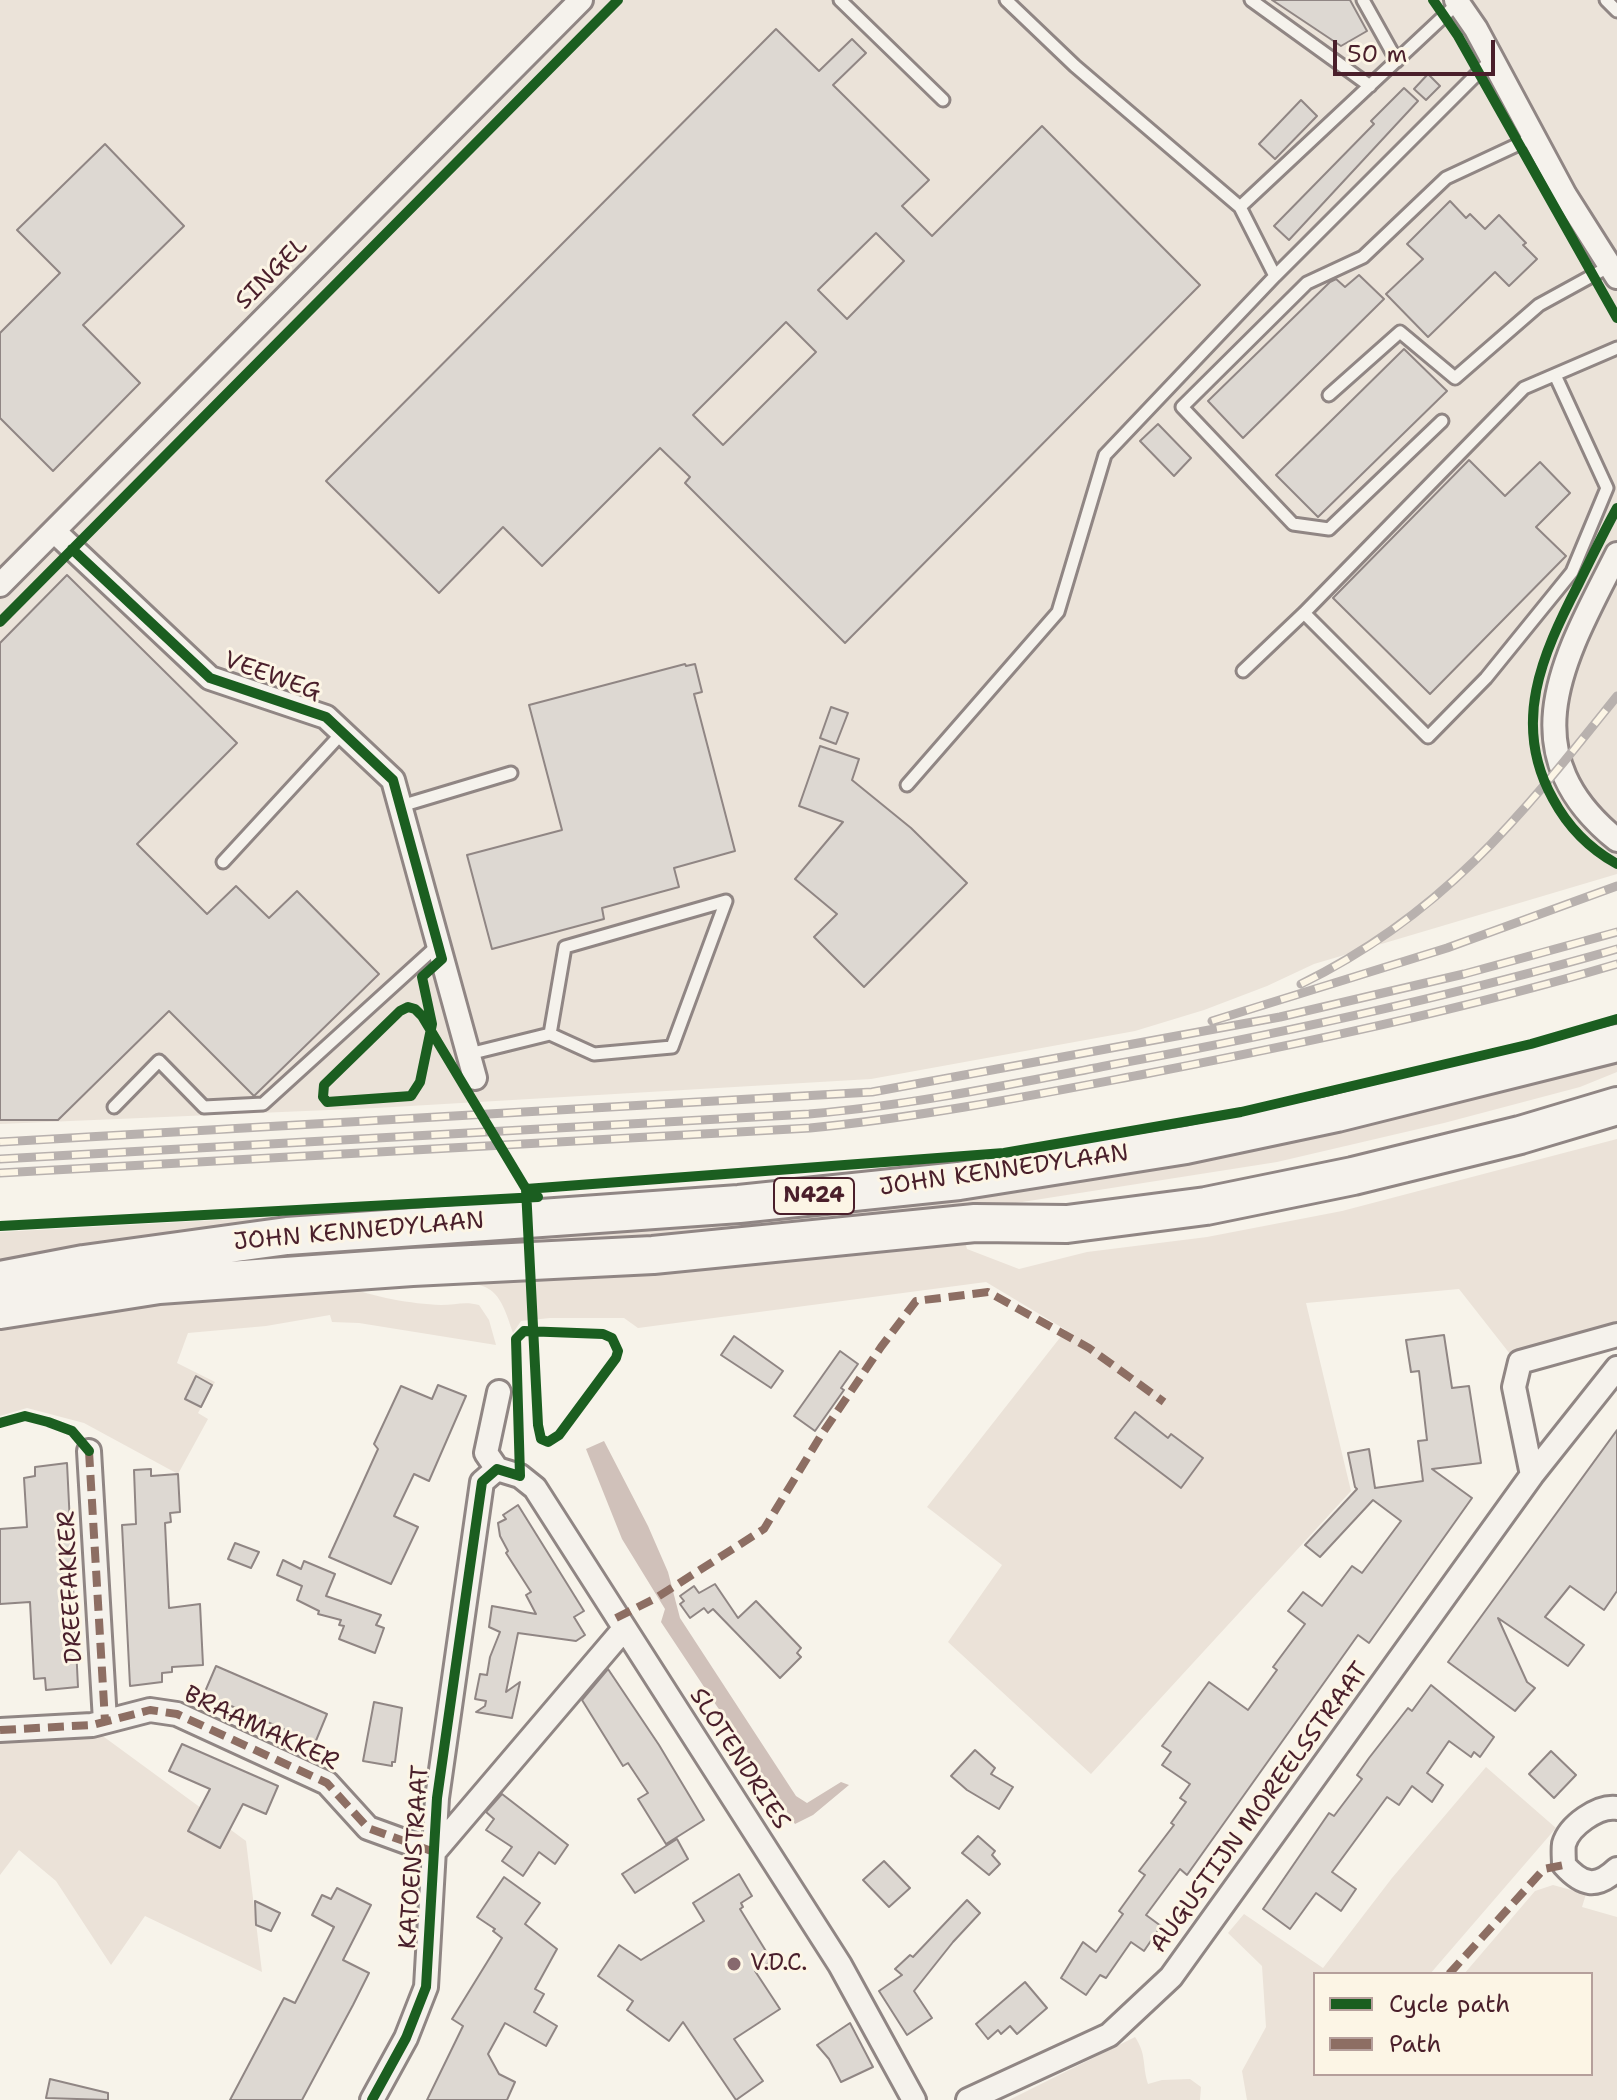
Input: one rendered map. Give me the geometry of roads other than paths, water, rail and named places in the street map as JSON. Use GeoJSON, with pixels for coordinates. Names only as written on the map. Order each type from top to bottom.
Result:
{"type":"FeatureCollection","features":[{"type":"Feature","properties":{"kind":"highway","name":"JOHN KENNEDYLAAN"},"geometry":{"type":"LineString","coordinates":[[0,1280],[84,1264],[287,1236],[739,1204],[959,1181],[1186,1145],[1322,1116],[1617,1043]]}},
{"type":"Feature","properties":{"kind":"highway","name":"JOHN KENNEDYLAAN"},"geometry":{"type":"LineString","coordinates":[[0,1310],[159,1285],[398,1268],[653,1255],[975,1223],[1067,1224],[1206,1206],[1353,1176],[1520,1135],[1617,1106]]}},
{"type":"Feature","properties":{"kind":"street","name":"SINGEL"},"geometry":{"type":"LineString","coordinates":[[0,585],[581,0]]}},
{"type":"Feature","properties":{"kind":"street"},"geometry":{"type":"LineString","coordinates":[[1457,2],[1492,59],[1565,195],[1613,272]]}},
{"type":"Feature","properties":{"kind":"street","name":"VEEWEG"},"geometry":{"type":"LineString","coordinates":[[54,531],[210,678],[326,717],[393,780],[475,1078]]}},
{"type":"Feature","properties":{"kind":"street"},"geometry":{"type":"LineString","coordinates":[[1617,554],[1566,658],[1555,705],[1554,735],[1561,766],[1579,801],[1599,826],[1617,840]]}},
{"type":"Feature","properties":{"kind":"street"},"geometry":{"type":"LineString","coordinates":[[1532,1475],[1514,1387],[1520,1362],[1617,1335]]}},
{"type":"Feature","properties":{"kind":"street","name":"AUGUSTIJN MOREELSSTRAAT"},"geometry":{"type":"LineString","coordinates":[[968,2100],[1109,2035],[1171,1977],[1532,1475],[1617,1368]]}},
{"type":"Feature","properties":{"kind":"street"},"geometry":{"type":"LineString","coordinates":[[497,1469],[486,1453],[499,1392]]}},
{"type":"Feature","properties":{"kind":"street","name":"DREEFAKKER"},"geometry":{"type":"LineString","coordinates":[[89,1451],[105,1721]]}},
{"type":"Feature","properties":{"kind":"street","name":"SLOTENDRIES"},"geometry":{"type":"LineString","coordinates":[[497,1469],[520,1476],[535,1488],[840,1965],[914,2100]]}},
{"type":"Feature","properties":{"kind":"street","name":"KATOENSTRAAT"},"geometry":{"type":"LineString","coordinates":[[372,2100],[406,2038],[426,1987],[437,1798],[482,1482],[497,1469]]}},
{"type":"Feature","properties":{"kind":"street","name":"KATOENSTRAAT"},"geometry":{"type":"LineString","coordinates":[[434,1852],[624,1629]]}},
{"type":"Feature","properties":{"kind":"street","name":"BRAAMAKKER"},"geometry":{"type":"LineString","coordinates":[[0,1730],[92,1725],[150,1710],[177,1714],[327,1783],[368,1828],[434,1852]]}},
{"type":"Feature","properties":{"kind":"street"},"geometry":{"type":"LineString","coordinates":[[1617,1808],[1606,1806],[1584,1818],[1564,1842],[1564,1865],[1576,1878],[1588,1883],[1605,1880],[1617,1869]]}},
{"type":"Feature","properties":{"kind":"lane"},"geometry":{"type":"LineString","coordinates":[[840,0],[943,100]]}},
{"type":"Feature","properties":{"kind":"lane"},"geometry":{"type":"LineString","coordinates":[[1006,0],[1075,66],[1240,207],[1275,276]]}},
{"type":"Feature","properties":{"kind":"lane"},"geometry":{"type":"LineString","coordinates":[[1251,0],[1370,86]]}},
{"type":"Feature","properties":{"kind":"lane"},"geometry":{"type":"LineString","coordinates":[[1363,0],[1397,61]]}},
{"type":"Feature","properties":{"kind":"lane"},"geometry":{"type":"LineString","coordinates":[[1606,0],[1617,11]]}},
{"type":"Feature","properties":{"kind":"lane"},"geometry":{"type":"LineString","coordinates":[[1240,207],[1457,2]]}},
{"type":"Feature","properties":{"kind":"lane"},"geometry":{"type":"LineString","coordinates":[[907,785],[1058,612],[1105,455],[1275,276],[1492,59]]}},
{"type":"Feature","properties":{"kind":"lane"},"geometry":{"type":"LineString","coordinates":[[1442,421],[1329,529],[1293,524],[1182,407],[1307,283],[1363,257],[1446,178],[1534,137]]}},
{"type":"Feature","properties":{"kind":"lane"},"geometry":{"type":"LineString","coordinates":[[1329,395],[1400,332],[1455,378],[1539,305],[1613,272]]}},
{"type":"Feature","properties":{"kind":"lane"},"geometry":{"type":"LineString","coordinates":[[1243,671],[1304,613],[1524,388],[1617,348]]}},
{"type":"Feature","properties":{"kind":"lane"},"geometry":{"type":"LineString","coordinates":[[1304,613],[1428,737],[1486,678],[1572,572],[1607,488],[1555,375]]}},
{"type":"Feature","properties":{"kind":"lane"},"geometry":{"type":"LineString","coordinates":[[223,862],[342,733]]}},
{"type":"Feature","properties":{"kind":"lane"},"geometry":{"type":"LineString","coordinates":[[401,806],[511,773]]}},
{"type":"Feature","properties":{"kind":"lane"},"geometry":{"type":"LineString","coordinates":[[469,1054],[550,1034],[594,1054],[672,1047],[726,901],[565,947],[550,1034]]}},
{"type":"Feature","properties":{"kind":"lane"},"geometry":{"type":"LineString","coordinates":[[114,1107],[159,1061],[204,1107],[263,1104],[438,944]]}},
{"type":"Feature","properties":{"kind":"railway"},"geometry":{"type":"LineString","coordinates":[[1301,984],[1397,927],[1438,894],[1512,822],[1617,696]]}},
{"type":"Feature","properties":{"kind":"railway"},"geometry":{"type":"LineString","coordinates":[[1212,1021],[1447,948],[1617,886]]}},
{"type":"Feature","properties":{"kind":"railway"},"geometry":{"type":"LineString","coordinates":[[0,1142],[872,1092],[1280,1017],[1464,974],[1617,932]]}},
{"type":"Feature","properties":{"kind":"railway"},"geometry":{"type":"LineString","coordinates":[[0,1159],[809,1114],[887,1105],[1004,1086],[1308,1026],[1432,998],[1617,949]]}},
{"type":"Feature","properties":{"kind":"railway"},"geometry":{"type":"LineString","coordinates":[[0,1173],[810,1128],[852,1123],[936,1112],[1264,1050],[1441,1011],[1617,964]]}},
{"type":"Feature","properties":{"kind":"place","name":"V.D.C."},"geometry":{"type":"Point","coordinates":[734,1964]}}]}
